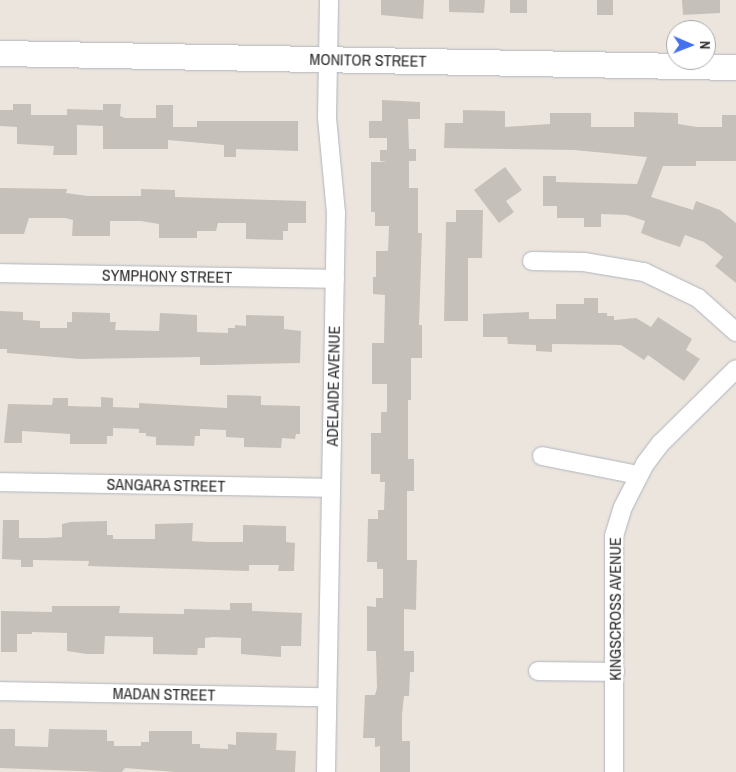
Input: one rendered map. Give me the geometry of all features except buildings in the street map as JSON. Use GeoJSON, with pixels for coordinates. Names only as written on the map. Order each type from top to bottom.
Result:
{"type":"FeatureCollection","features":[{"type":"Feature","properties":{"kind":"street","name":"ADELAIDE AVENUE"},"geometry":{"type":"LineString","coordinates":[[326,772],[336,214],[327,118],[329,0]]}},
{"type":"Feature","properties":{"kind":"street","name":"MONITOR STREET"},"geometry":{"type":"LineString","coordinates":[[0,53],[736,67]]}},
{"type":"Feature","properties":{"kind":"street"},"geometry":{"type":"LineString","coordinates":[[532,261],[607,264],[644,272],[698,298],[736,332]]}},
{"type":"Feature","properties":{"kind":"street","name":"SYMPHONY STREET"},"geometry":{"type":"LineString","coordinates":[[0,273],[335,279]]}},
{"type":"Feature","properties":{"kind":"street","name":"KINGSCROSS AVENUE"},"geometry":{"type":"LineString","coordinates":[[614,772],[614,536],[638,475],[661,443],[736,369]]}},
{"type":"Feature","properties":{"kind":"street"},"geometry":{"type":"LineString","coordinates":[[542,456],[638,475]]}},
{"type":"Feature","properties":{"kind":"street","name":"SANGARA STREET"},"geometry":{"type":"LineString","coordinates":[[0,482],[331,488]]}},
{"type":"Feature","properties":{"kind":"street"},"geometry":{"type":"LineString","coordinates":[[538,671],[614,672]]}},
{"type":"Feature","properties":{"kind":"street","name":"MADAN STREET"},"geometry":{"type":"LineString","coordinates":[[0,691],[327,697]]}}]}
